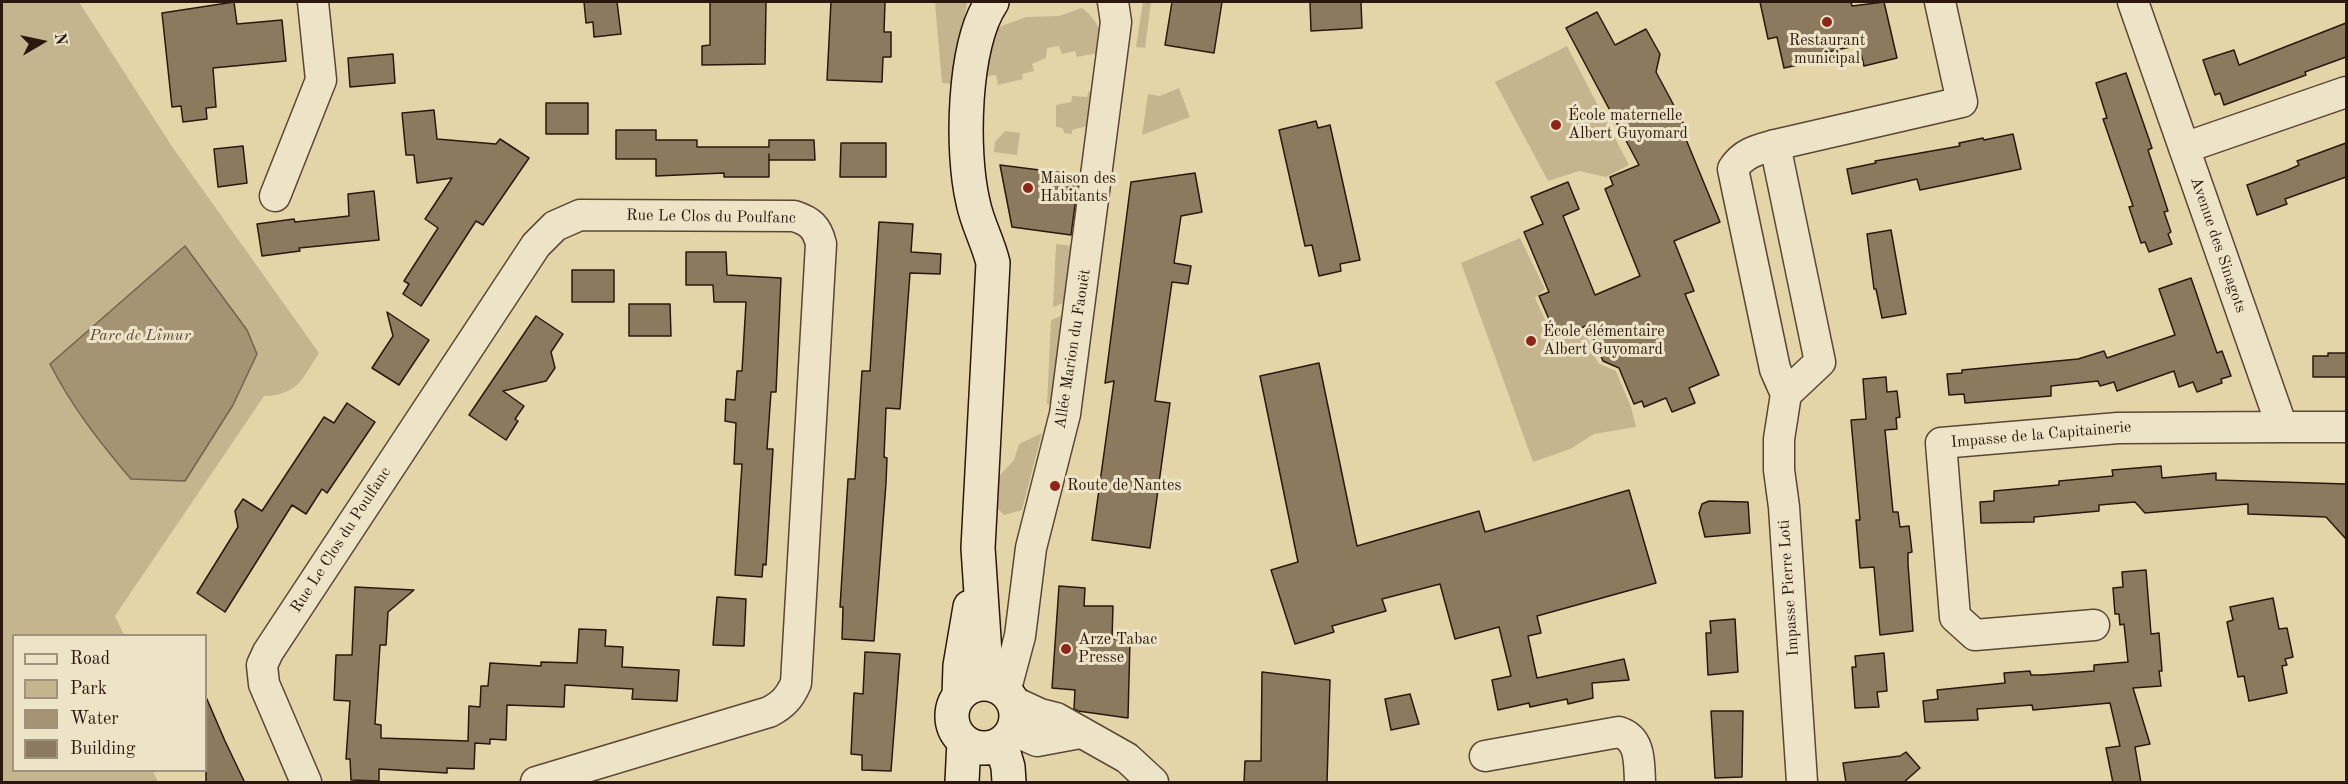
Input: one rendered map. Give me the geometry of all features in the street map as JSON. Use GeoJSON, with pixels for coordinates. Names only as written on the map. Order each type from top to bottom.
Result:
{"type":"FeatureCollection","features":[{"type":"Feature","properties":{"kind":"main road"},"geometry":{"type":"LineString","coordinates":[[992,2],[974,42],[967,125],[973,202],[988,238],[993,263],[978,570],[996,708],[1009,783]]}},
{"type":"Feature","properties":{"kind":"main road"},"geometry":{"type":"LineString","coordinates":[[962,783],[964,741],[953,724],[954,705],[996,708]]}},
{"type":"Feature","properties":{"kind":"main road"},"geometry":{"type":"LineString","coordinates":[[964,741],[982,748],[996,708]]}},
{"type":"Feature","properties":{"kind":"street"},"geometry":{"type":"LineString","coordinates":[[275,196],[321,80],[313,2]]}},
{"type":"Feature","properties":{"kind":"street","name":"Allée Marion du Faouët"},"geometry":{"type":"LineString","coordinates":[[996,708],[1020,636],[1031,548],[1069,386],[1116,22],[1113,2]]}},
{"type":"Feature","properties":{"kind":"street"},"geometry":{"type":"LineString","coordinates":[[1775,145],[1820,362],[1786,394],[1775,369],[1733,169],[1739,159],[1749,153],[1775,145],[1962,102],[1940,2]]}},
{"type":"Feature","properties":{"kind":"street","name":"Avenue des Sinagots"},"geometry":{"type":"LineString","coordinates":[[2133,2],[2282,427]]}},
{"type":"Feature","properties":{"kind":"street"},"geometry":{"type":"LineString","coordinates":[[2184,148],[2346,92]]}},
{"type":"Feature","properties":{"kind":"street","name":"Rue Le Clos du Poulfanc"},"geometry":{"type":"LineString","coordinates":[[306,783],[264,684],[262,665],[268,652],[536,245],[555,226],[580,215],[794,216],[803,218],[818,231],[822,244],[796,683],[792,692],[786,702],[769,712],[536,783]]}},
{"type":"Feature","properties":{"kind":"street","name":"Impasse Pierre Loti"},"geometry":{"type":"LineString","coordinates":[[1786,394],[1779,439],[1779,470],[1785,507],[1802,783]]}},
{"type":"Feature","properties":{"kind":"street"},"geometry":{"type":"LineString","coordinates":[[2282,427],[2346,427]]}},
{"type":"Feature","properties":{"kind":"street","name":"Impasse de la Capitainerie"},"geometry":{"type":"LineString","coordinates":[[2094,625],[1975,635],[1955,617],[1941,444],[2118,428],[2282,427]]}},
{"type":"Feature","properties":{"kind":"street"},"geometry":{"type":"LineString","coordinates":[[996,708],[1037,741],[1080,733],[1127,758],[1153,783]]}},
{"type":"Feature","properties":{"kind":"street"},"geometry":{"type":"LineString","coordinates":[[1485,756],[1618,732],[1630,735],[1636,744],[1640,783]]}},
{"type":"Feature","properties":{"kind":"green space","name":"Parc de Limur"},"geometry":{"type":"Polygon","coordinates":[[[2,2],[79,2],[173,148],[319,353],[303,378],[292,389],[285,393],[264,396],[115,616],[124,634],[12,634],[12,772],[153,772],[158,782],[2,782],[2,2]]]}},
{"type":"Feature","properties":{"kind":"green space"},"geometry":{"type":"Polygon","coordinates":[[[935,2],[967,2],[954,84],[942,83],[935,2]]]}},
{"type":"Feature","properties":{"kind":"green space"},"geometry":{"type":"Polygon","coordinates":[[[1143,2],[1151,2],[1145,48],[1136,47],[1143,2]]]}},
{"type":"Feature","properties":{"kind":"green space"},"geometry":{"type":"Polygon","coordinates":[[[1082,8],[1092,17],[1098,27],[1103,52],[1077,57],[1075,51],[1062,54],[1059,46],[1047,48],[1046,58],[1032,64],[1034,71],[1022,74],[1023,79],[998,85],[996,75],[982,77],[992,37],[999,27],[1026,17],[1059,16],[1082,8]]]}},
{"type":"Feature","properties":{"kind":"green space"},"geometry":{"type":"Polygon","coordinates":[[[1567,46],[1629,165],[1606,177],[1579,171],[1548,181],[1495,82],[1567,46]]]}},
{"type":"Feature","properties":{"kind":"green space"},"geometry":{"type":"Polygon","coordinates":[[[1179,88],[1190,117],[1142,135],[1148,94],[1160,96],[1179,88]]]}},
{"type":"Feature","properties":{"kind":"green space"},"geometry":{"type":"Polygon","coordinates":[[[1089,91],[1099,92],[1095,124],[1072,130],[1072,134],[1064,133],[1063,128],[1056,127],[1056,105],[1071,102],[1072,96],[1087,97],[1089,91]]]}},
{"type":"Feature","properties":{"kind":"green space"},"geometry":{"type":"Polygon","coordinates":[[[1005,131],[1020,133],[1017,155],[994,152],[995,142],[1005,131]]]}},
{"type":"Feature","properties":{"kind":"green space"},"geometry":{"type":"Polygon","coordinates":[[[1520,238],[1545,289],[1535,298],[1555,341],[1585,332],[1598,363],[1616,371],[1631,407],[1636,427],[1594,434],[1570,449],[1533,462],[1461,263],[1520,238]]]}},
{"type":"Feature","properties":{"kind":"green space"},"geometry":{"type":"Polygon","coordinates":[[[1056,244],[1072,246],[1064,303],[1053,307],[1056,244]]]}},
{"type":"Feature","properties":{"kind":"green space"},"geometry":{"type":"Polygon","coordinates":[[[1063,315],[1051,404],[1047,404],[1051,320],[1063,315]]]}},
{"type":"Feature","properties":{"kind":"green space"},"geometry":{"type":"Polygon","coordinates":[[[1042,433],[1022,510],[1004,515],[994,505],[996,479],[1014,460],[1019,444],[1042,433]]]}},
{"type":"Feature","properties":{"kind":"water"},"geometry":{"type":"Polygon","coordinates":[[[185,246],[247,330],[257,354],[233,405],[185,481],[131,479],[87,424],[50,364],[185,246]]]}},
{"type":"Feature","properties":{"kind":"building"},"geometry":{"type":"Polygon","coordinates":[[[234,2],[237,24],[282,20],[286,61],[213,68],[216,107],[206,108],[207,119],[183,122],[181,106],[172,107],[162,13],[234,2]]]}},
{"type":"Feature","properties":{"kind":"building"},"geometry":{"type":"Polygon","coordinates":[[[584,2],[617,2],[621,34],[594,37],[593,22],[586,23],[584,2]]]}},
{"type":"Feature","properties":{"kind":"building"},"geometry":{"type":"Polygon","coordinates":[[[710,2],[766,2],[765,64],[702,65],[702,46],[710,45],[710,2]]]}},
{"type":"Feature","properties":{"kind":"building"},"geometry":{"type":"Polygon","coordinates":[[[831,2],[885,2],[884,32],[891,32],[891,57],[883,57],[882,82],[827,80],[831,2]]]}},
{"type":"Feature","properties":{"kind":"building"},"geometry":{"type":"Polygon","coordinates":[[[1172,2],[1222,2],[1214,53],[1165,45],[1172,2]]]}},
{"type":"Feature","properties":{"kind":"building"},"geometry":{"type":"Polygon","coordinates":[[[1310,2],[1361,2],[1362,28],[1311,31],[1310,2]]]}},
{"type":"Feature","properties":{"kind":"building","name":"Restaurant municipal"},"geometry":{"type":"Polygon","coordinates":[[[1760,2],[1851,2],[1852,6],[1884,2],[1897,58],[1864,66],[1859,45],[1810,56],[1811,62],[1784,68],[1777,37],[1768,39],[1760,2]]]}},
{"type":"Feature","properties":{"kind":"building"},"geometry":{"type":"Polygon","coordinates":[[[1597,12],[1615,45],[1646,29],[1660,54],[1656,72],[1687,130],[1683,132],[1720,222],[1674,241],[1694,291],[1685,294],[1719,375],[1689,388],[1695,403],[1672,412],[1666,398],[1644,407],[1642,401],[1634,404],[1619,368],[1603,361],[1588,325],[1557,338],[1539,296],[1549,292],[1524,232],[1543,224],[1531,197],[1568,182],[1579,209],[1563,216],[1595,295],[1640,276],[1605,189],[1613,185],[1610,177],[1639,165],[1566,28],[1597,12]]]}},
{"type":"Feature","properties":{"kind":"building"},"geometry":{"type":"Polygon","coordinates":[[[2346,23],[2346,57],[2305,72],[2306,75],[2224,105],[2220,93],[2215,95],[2203,60],[2234,50],[2239,65],[2346,23]]]}},
{"type":"Feature","properties":{"kind":"building"},"geometry":{"type":"Polygon","coordinates":[[[393,54],[395,83],[350,87],[348,58],[393,54]]]}},
{"type":"Feature","properties":{"kind":"building"},"geometry":{"type":"Polygon","coordinates":[[[2126,73],[2152,148],[2148,150],[2168,211],[2164,212],[2171,232],[2168,234],[2172,244],[2149,252],[2145,242],[2141,243],[2129,207],[2133,206],[2103,119],[2107,118],[2096,83],[2126,73]]]}},
{"type":"Feature","properties":{"kind":"building"},"geometry":{"type":"Polygon","coordinates":[[[546,103],[588,103],[588,134],[546,134],[546,103]]]}},
{"type":"Feature","properties":{"kind":"building"},"geometry":{"type":"Polygon","coordinates":[[[434,110],[437,139],[496,144],[500,139],[529,158],[483,225],[476,221],[421,306],[403,294],[409,284],[404,281],[438,228],[425,219],[452,178],[417,183],[414,155],[406,155],[402,113],[434,110]]]}},
{"type":"Feature","properties":{"kind":"building"},"geometry":{"type":"Polygon","coordinates":[[[1316,121],[1318,128],[1330,125],[1360,260],[1340,264],[1341,271],[1319,276],[1312,245],[1305,246],[1279,130],[1316,121]]]}},
{"type":"Feature","properties":{"kind":"building"},"geometry":{"type":"Polygon","coordinates":[[[616,130],[656,130],[656,140],[697,140],[697,147],[769,147],[769,140],[814,140],[815,160],[769,160],[769,177],[724,177],[724,173],[656,176],[656,159],[616,159],[616,130]]]}},
{"type":"Feature","properties":{"kind":"building"},"geometry":{"type":"Polygon","coordinates":[[[2013,134],[2021,169],[1920,190],[1917,179],[1852,194],[1847,169],[1876,163],[1875,161],[1960,146],[1959,143],[2013,134]]]}},
{"type":"Feature","properties":{"kind":"building"},"geometry":{"type":"Polygon","coordinates":[[[841,143],[886,143],[886,177],[840,177],[841,143]]]}},
{"type":"Feature","properties":{"kind":"building"},"geometry":{"type":"Polygon","coordinates":[[[2346,143],[2346,177],[2285,199],[2287,204],[2257,215],[2247,185],[2299,165],[2297,161],[2346,143]]]}},
{"type":"Feature","properties":{"kind":"building"},"geometry":{"type":"Polygon","coordinates":[[[243,146],[247,183],[218,187],[214,149],[243,146]]]}},
{"type":"Feature","properties":{"kind":"building"},"geometry":{"type":"Polygon","coordinates":[[[1000,165],[1079,175],[1071,235],[1012,227],[1000,165]]]}},
{"type":"Feature","properties":{"kind":"building"},"geometry":{"type":"Polygon","coordinates":[[[1195,173],[1202,212],[1181,216],[1174,263],[1191,266],[1188,284],[1172,282],[1155,401],[1170,403],[1150,548],[1092,540],[1114,381],[1105,383],[1131,182],[1195,173]]]}},
{"type":"Feature","properties":{"kind":"building"},"geometry":{"type":"Polygon","coordinates":[[[374,191],[379,240],[299,248],[300,251],[262,256],[257,224],[349,216],[348,194],[374,191]]]}},
{"type":"Feature","properties":{"kind":"building"},"geometry":{"type":"Polygon","coordinates":[[[879,222],[913,224],[911,252],[941,254],[940,274],[910,273],[900,409],[886,408],[884,457],[887,458],[886,483],[874,641],[842,639],[843,607],[840,607],[848,479],[855,479],[862,371],[870,371],[879,222]]]}},
{"type":"Feature","properties":{"kind":"building"},"geometry":{"type":"Polygon","coordinates":[[[1891,230],[1906,314],[1882,318],[1876,289],[1874,289],[1867,234],[1891,230]]]}},
{"type":"Feature","properties":{"kind":"building"},"geometry":{"type":"Polygon","coordinates":[[[686,252],[726,252],[727,275],[781,278],[776,392],[771,392],[767,449],[773,449],[766,565],[763,564],[762,577],[735,575],[742,464],[734,464],[736,423],[725,421],[726,399],[735,400],[737,371],[742,371],[746,302],[714,302],[713,285],[686,285],[686,252]]]}},
{"type":"Feature","properties":{"kind":"building"},"geometry":{"type":"Polygon","coordinates":[[[572,270],[614,270],[614,302],[572,302],[572,270]]]}},
{"type":"Feature","properties":{"kind":"building"},"geometry":{"type":"Polygon","coordinates":[[[2191,278],[2217,353],[2222,351],[2231,376],[2221,379],[2222,383],[2197,392],[2193,382],[2179,387],[2174,371],[2117,391],[2114,382],[2100,386],[2098,381],[2051,386],[2051,396],[1965,403],[1964,394],[1949,395],[1947,374],[1962,373],[1962,370],[2078,359],[2104,351],[2107,358],[2175,335],[2159,289],[2191,278]]]}},
{"type":"Feature","properties":{"kind":"building"},"geometry":{"type":"Polygon","coordinates":[[[629,304],[670,304],[671,336],[629,336],[629,304]]]}},
{"type":"Feature","properties":{"kind":"building"},"geometry":{"type":"Polygon","coordinates":[[[387,312],[429,340],[399,385],[372,368],[393,336],[387,312]]]}},
{"type":"Feature","properties":{"kind":"building"},"geometry":{"type":"Polygon","coordinates":[[[536,316],[563,334],[551,352],[555,368],[546,381],[503,391],[524,406],[515,419],[518,421],[506,440],[469,415],[536,316]]]}},
{"type":"Feature","properties":{"kind":"building"},"geometry":{"type":"Polygon","coordinates":[[[2328,353],[2346,353],[2346,377],[2313,377],[2313,356],[2328,356],[2328,353]]]}},
{"type":"Feature","properties":{"kind":"building"},"geometry":{"type":"Polygon","coordinates":[[[1319,363],[1357,546],[1479,511],[1485,532],[1629,490],[1656,583],[1537,616],[1541,633],[1528,636],[1537,678],[1624,659],[1629,680],[1592,683],[1593,698],[1568,704],[1567,699],[1530,707],[1529,703],[1498,710],[1492,680],[1511,676],[1499,627],[1455,639],[1440,584],[1382,599],[1386,611],[1332,626],[1334,632],[1295,644],[1271,570],[1298,562],[1260,376],[1319,363]]]}},
{"type":"Feature","properties":{"kind":"building"},"geometry":{"type":"Polygon","coordinates":[[[1886,377],[1887,392],[1897,391],[1900,417],[1896,418],[1897,429],[1885,430],[1893,512],[1898,512],[1900,527],[1909,526],[1912,552],[1908,553],[1908,564],[1913,631],[1880,635],[1874,567],[1860,568],[1856,520],[1860,520],[1851,420],[1866,419],[1863,379],[1886,377]]]}},
{"type":"Feature","properties":{"kind":"building"},"geometry":{"type":"Polygon","coordinates":[[[347,403],[375,422],[327,493],[322,489],[306,514],[292,505],[225,612],[197,593],[238,527],[235,511],[243,499],[262,511],[324,417],[334,423],[347,403]]]}},
{"type":"Feature","properties":{"kind":"building"},"geometry":{"type":"Polygon","coordinates":[[[2161,466],[2162,478],[2216,473],[2216,480],[2346,484],[2346,539],[2326,517],[2248,514],[2248,504],[2145,513],[2135,502],[2099,505],[2099,511],[2034,517],[2034,522],[1981,523],[1980,502],[1994,501],[1994,491],[2059,485],[2059,481],[2113,476],[2112,470],[2161,466]]]}},
{"type":"Feature","properties":{"kind":"building"},"geometry":{"type":"Polygon","coordinates":[[[1709,501],[1748,502],[1750,533],[1705,537],[1699,513],[1702,504],[1709,501]]]}},
{"type":"Feature","properties":{"kind":"building"},"geometry":{"type":"Polygon","coordinates":[[[2146,570],[2151,634],[2159,633],[2162,671],[2159,671],[2161,686],[2133,688],[2150,744],[2135,747],[2141,783],[2113,783],[2106,748],[2120,746],[2110,703],[2033,710],[2032,705],[1977,709],[1978,720],[1925,722],[1923,701],[1938,699],[1937,690],[2005,683],[2004,673],[2030,671],[2031,675],[2042,675],[2094,671],[2094,665],[2128,662],[2124,624],[2120,625],[2119,614],[2115,614],[2113,588],[2123,587],[2122,572],[2146,570]]]}},
{"type":"Feature","properties":{"kind":"building"},"geometry":{"type":"Polygon","coordinates":[[[1059,586],[1085,588],[1084,606],[1113,606],[1112,639],[1130,640],[1128,718],[1078,711],[1074,709],[1075,690],[1052,688],[1059,586]]]}},
{"type":"Feature","properties":{"kind":"building"},"geometry":{"type":"Polygon","coordinates":[[[355,587],[414,590],[388,612],[386,645],[380,645],[375,724],[381,725],[381,738],[468,741],[469,706],[480,707],[481,686],[488,686],[490,663],[541,666],[541,662],[577,663],[579,629],[606,630],[605,646],[623,647],[622,667],[679,670],[677,701],[632,699],[633,689],[565,685],[564,707],[507,705],[506,740],[490,739],[490,744],[475,743],[474,769],[447,768],[447,773],[379,769],[379,781],[351,780],[350,759],[346,759],[350,701],[334,700],[336,655],[352,655],[355,587]]]}},
{"type":"Feature","properties":{"kind":"building"},"geometry":{"type":"Polygon","coordinates":[[[717,597],[746,599],[744,646],[713,645],[717,597]]]}},
{"type":"Feature","properties":{"kind":"building"},"geometry":{"type":"Polygon","coordinates":[[[2273,598],[2279,629],[2287,628],[2293,657],[2285,659],[2287,665],[2282,666],[2287,693],[2249,701],[2244,676],[2238,677],[2227,622],[2233,620],[2230,607],[2273,598]]]}},
{"type":"Feature","properties":{"kind":"building"},"geometry":{"type":"Polygon","coordinates":[[[1735,619],[1738,672],[1708,675],[1706,633],[1711,633],[1710,621],[1735,619]]]}},
{"type":"Feature","properties":{"kind":"building"},"geometry":{"type":"Polygon","coordinates":[[[865,652],[900,654],[891,771],[862,770],[862,755],[851,754],[854,693],[863,694],[865,652]]]}},
{"type":"Feature","properties":{"kind":"building"},"geometry":{"type":"Polygon","coordinates":[[[1884,653],[1887,691],[1877,692],[1879,707],[1855,708],[1852,667],[1856,667],[1855,656],[1884,653]]]}},
{"type":"Feature","properties":{"kind":"building"},"geometry":{"type":"Polygon","coordinates":[[[1262,672],[1330,680],[1327,783],[1244,783],[1245,761],[1261,761],[1262,672]]]}},
{"type":"Feature","properties":{"kind":"building"},"geometry":{"type":"Polygon","coordinates":[[[1410,694],[1419,724],[1391,730],[1385,699],[1410,694]]]}},
{"type":"Feature","properties":{"kind":"building"},"geometry":{"type":"Polygon","coordinates":[[[207,699],[245,783],[206,783],[207,772],[207,699]]]}},
{"type":"Feature","properties":{"kind":"building"},"geometry":{"type":"Polygon","coordinates":[[[1711,711],[1743,711],[1742,777],[1715,778],[1711,711]]]}},
{"type":"Feature","properties":{"kind":"building"},"geometry":{"type":"Polygon","coordinates":[[[1906,752],[1920,768],[1903,783],[1846,783],[1843,763],[1900,756],[1906,752]]]}},
{"type":"Feature","properties":{"kind":"place","name":"Restaurant municipal"},"geometry":{"type":"Point","coordinates":[1827,22]}},
{"type":"Feature","properties":{"kind":"place","name":"École maternelle Albert Guyomard"},"geometry":{"type":"Point","coordinates":[1556,125]}},
{"type":"Feature","properties":{"kind":"place","name":"Maison des Habitants"},"geometry":{"type":"Point","coordinates":[1028,188]}},
{"type":"Feature","properties":{"kind":"place","name":"École élémentaire Albert Guyomard"},"geometry":{"type":"Point","coordinates":[1531,341]}},
{"type":"Feature","properties":{"kind":"place","name":"Route de Nantes"},"geometry":{"type":"Point","coordinates":[1055,486]}},
{"type":"Feature","properties":{"kind":"place","name":"Arze Tabac Presse"},"geometry":{"type":"Point","coordinates":[1066,649]}}]}
